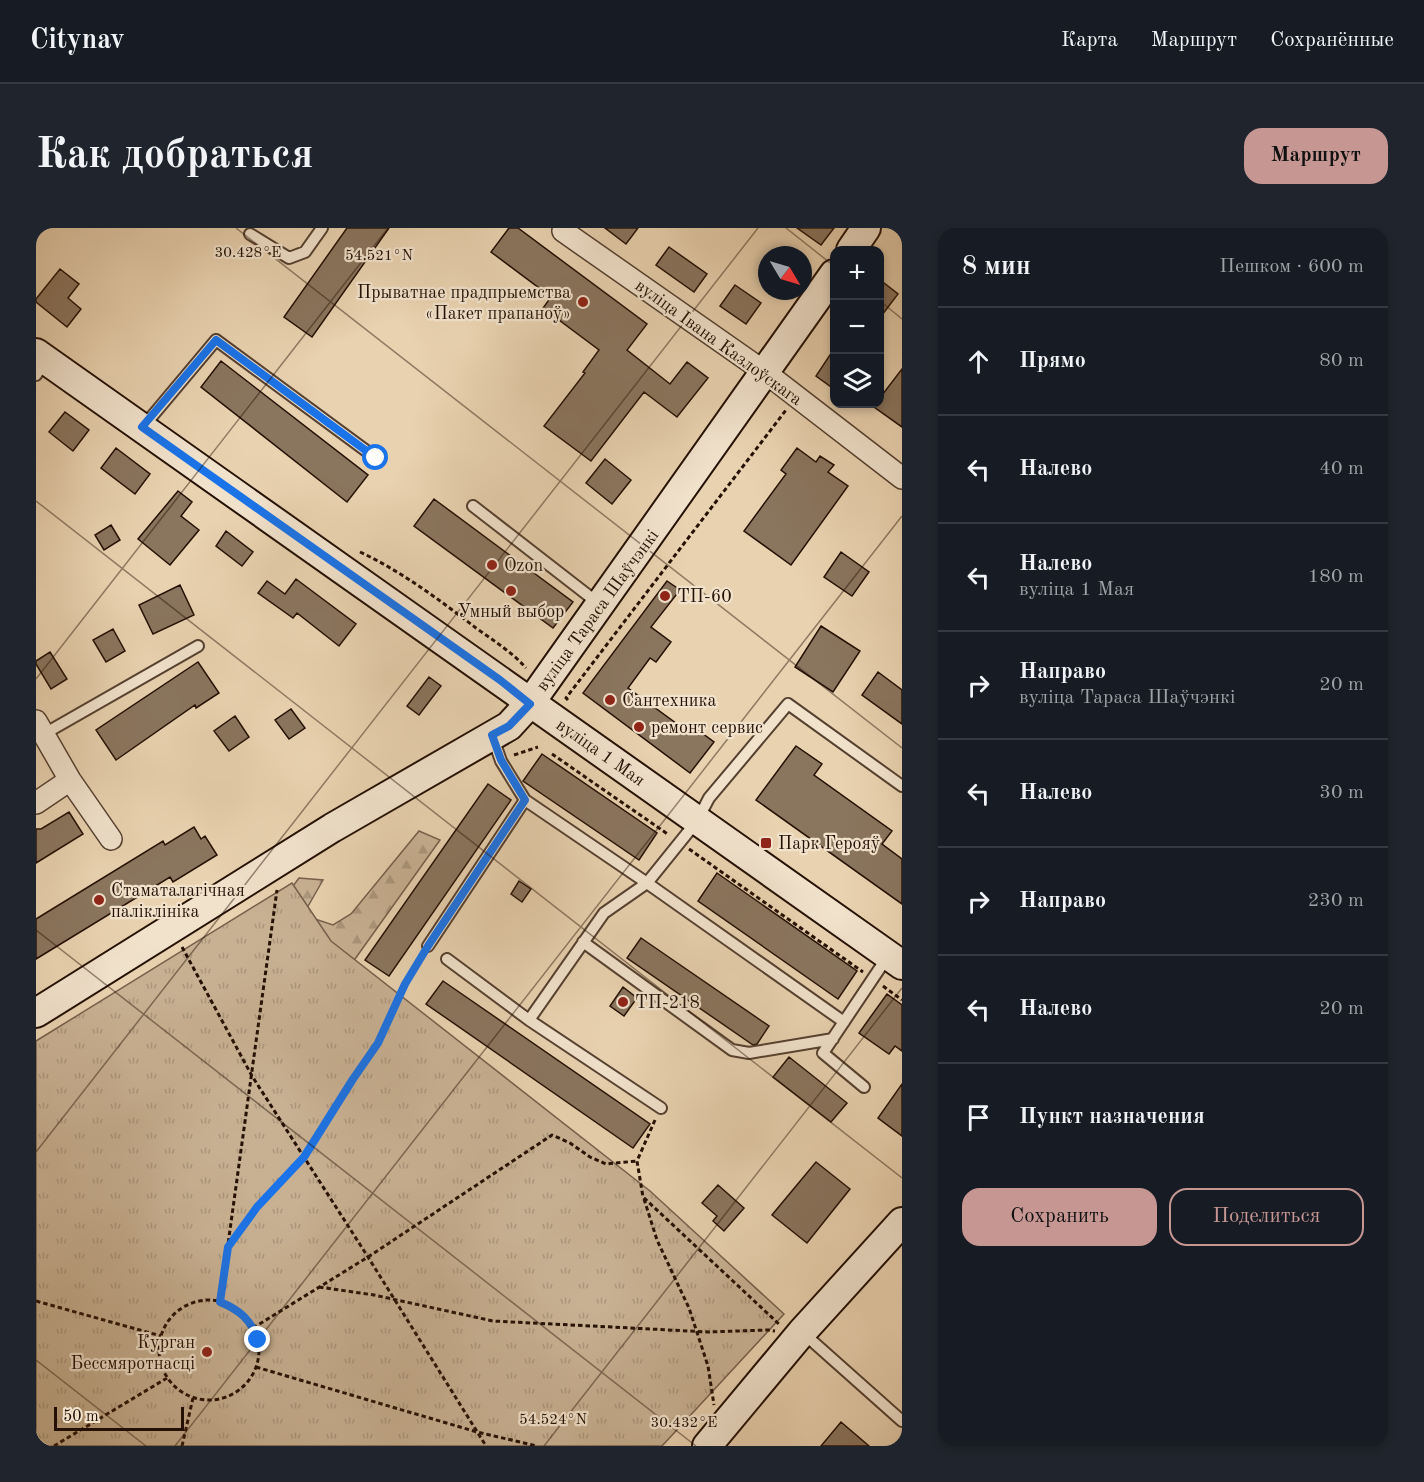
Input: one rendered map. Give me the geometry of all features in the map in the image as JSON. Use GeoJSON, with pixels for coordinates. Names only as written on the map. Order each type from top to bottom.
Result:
{"type":"FeatureCollection","features":[{"type":"Feature","properties":{"kind":"street"},"geometry":{"type":"LineString","coordinates":[[854,246],[866,228]]}},
{"type":"Feature","properties":{"kind":"street","name":"вуліца Івана Казлоўскага"},"geometry":{"type":"LineString","coordinates":[[563,231],[766,374],[902,478]]}},
{"type":"Feature","properties":{"kind":"street","name":"вуліца Тараса Шаўчэнкі"},"geometry":{"type":"LineString","coordinates":[[36,1013],[333,828],[509,726],[530,704],[766,374],[830,280]]}},
{"type":"Feature","properties":{"kind":"street","name":"вуліца 1 Мая"},"geometry":{"type":"LineString","coordinates":[[39,363],[142,427],[490,673],[530,704],[571,730],[689,832],[753,858],[895,960]]}},
{"type":"Feature","properties":{"kind":"street"},"geometry":{"type":"LineString","coordinates":[[40,727],[70,780],[111,839]]}},
{"type":"Feature","properties":{"kind":"street"},"geometry":{"type":"LineString","coordinates":[[36,803],[70,780]]}},
{"type":"Feature","properties":{"kind":"street"},"geometry":{"type":"LineString","coordinates":[[707,1446],[789,1331],[901,1226]]}},
{"type":"Feature","properties":{"kind":"lane"},"geometry":{"type":"LineString","coordinates":[[250,234],[289,258],[304,252],[322,228]]}},
{"type":"Feature","properties":{"kind":"lane"},"geometry":{"type":"LineString","coordinates":[[142,427],[216,340],[376,458]]}},
{"type":"Feature","properties":{"kind":"lane"},"geometry":{"type":"LineString","coordinates":[[473,506],[601,605]]}},
{"type":"Feature","properties":{"kind":"lane"},"geometry":{"type":"LineString","coordinates":[[40,727],[198,646]]}},
{"type":"Feature","properties":{"kind":"lane"},"geometry":{"type":"LineString","coordinates":[[529,1020],[604,913],[647,883],[689,832],[709,798],[788,704],[902,786]]}},
{"type":"Feature","properties":{"kind":"lane"},"geometry":{"type":"LineString","coordinates":[[492,735],[501,760],[525,800],[844,1022]]}},
{"type":"Feature","properties":{"kind":"lane"},"geometry":{"type":"LineString","coordinates":[[428,946],[525,800]]}},
{"type":"Feature","properties":{"kind":"lane"},"geometry":{"type":"LineString","coordinates":[[583,942],[732,1050],[749,1053],[832,1039]]}},
{"type":"Feature","properties":{"kind":"lane"},"geometry":{"type":"LineString","coordinates":[[447,959],[529,1020],[661,1108]]}},
{"type":"Feature","properties":{"kind":"lane"},"geometry":{"type":"LineString","coordinates":[[864,1087],[824,1053],[872,979],[895,960]]}},
{"type":"Feature","properties":{"kind":"lane"},"geometry":{"type":"LineString","coordinates":[[789,1331],[902,1421]]}},
{"type":"Feature","properties":{"kind":"path"},"geometry":{"type":"LineString","coordinates":[[572,703],[566,698],[795,397]]}},
{"type":"Feature","properties":{"kind":"path"},"geometry":{"type":"LineString","coordinates":[[552,754],[689,832],[872,979],[902,1000]]}},
{"type":"Feature","properties":{"kind":"path"},"geometry":{"type":"LineString","coordinates":[[220,1302],[277,885]]}},
{"type":"Feature","properties":{"kind":"path"},"geometry":{"type":"LineString","coordinates":[[181,945],[252,1076],[486,1446]]}},
{"type":"Feature","properties":{"kind":"path"},"geometry":{"type":"LineString","coordinates":[[228,1247],[257,1207],[304,1157],[378,1043],[405,984],[428,946]]}},
{"type":"Feature","properties":{"kind":"path"},"geometry":{"type":"LineString","coordinates":[[661,1108],[637,1161],[644,1197],[657,1240],[689,1308],[697,1331],[708,1366],[715,1409],[722,1401]]}},
{"type":"Feature","properties":{"kind":"path"},"geometry":{"type":"LineString","coordinates":[[253,1328],[368,1257],[552,1135],[606,1164],[637,1161]]}},
{"type":"Feature","properties":{"kind":"path"},"geometry":{"type":"LineString","coordinates":[[644,1197],[789,1331]]}},
{"type":"Feature","properties":{"kind":"path"},"geometry":{"type":"LineString","coordinates":[[319,1287],[394,1299],[493,1321],[697,1331],[789,1331]]}},
{"type":"Feature","properties":{"kind":"path"},"geometry":{"type":"LineString","coordinates":[[205,1300],[220,1302],[239,1311],[253,1328],[258,1340],[256,1367],[248,1380],[231,1395],[208,1400],[193,1398],[183,1394],[167,1378],[161,1365],[159,1350],[161,1336],[167,1322],[184,1307],[205,1300]]}},
{"type":"Feature","properties":{"kind":"path"},"geometry":{"type":"LineString","coordinates":[[36,1301],[161,1336]]}},
{"type":"Feature","properties":{"kind":"path"},"geometry":{"type":"LineString","coordinates":[[256,1367],[477,1432],[537,1446]]}},
{"type":"Feature","properties":{"kind":"path"},"geometry":{"type":"LineString","coordinates":[[54,1446],[167,1378]]}},
{"type":"Feature","properties":{"kind":"path"},"geometry":{"type":"LineString","coordinates":[[182,1446],[193,1398]]}},
{"type":"Feature","properties":{"kind":"green space"},"geometry":{"type":"Polygon","coordinates":[[[419,831],[440,840],[350,966],[284,898],[299,878],[323,880],[303,915],[333,925],[351,914],[419,831]]]}},
{"type":"Feature","properties":{"kind":"green space"},"geometry":{"type":"Polygon","coordinates":[[[292,883],[331,941],[650,1191],[784,1314],[662,1446],[36,1446],[36,1041],[292,883]]]}},
{"type":"Feature","properties":{"kind":"building"},"geometry":{"type":"Polygon","coordinates":[[[347,228],[389,228],[312,337],[284,317],[347,228]]]}},
{"type":"Feature","properties":{"kind":"building"},"geometry":{"type":"Polygon","coordinates":[[[509,228],[518,228],[647,324],[627,350],[670,384],[687,362],[708,378],[677,417],[644,392],[591,461],[544,426],[585,373],[583,372],[599,350],[543,308],[551,297],[491,252],[509,228]]]}},
{"type":"Feature","properties":{"kind":"building"},"geometry":{"type":"Polygon","coordinates":[[[605,228],[638,228],[626,244],[605,228]]]}},
{"type":"Feature","properties":{"kind":"building"},"geometry":{"type":"Polygon","coordinates":[[[797,228],[834,228],[821,245],[797,228]]]}},
{"type":"Feature","properties":{"kind":"building"},"geometry":{"type":"Polygon","coordinates":[[[669,247],[707,274],[694,292],[656,265],[669,247]]]}},
{"type":"Feature","properties":{"kind":"building"},"geometry":{"type":"Polygon","coordinates":[[[60,269],[79,284],[68,298],[81,309],[67,327],[36,302],[60,269]]]}},
{"type":"Feature","properties":{"kind":"building"},"geometry":{"type":"Polygon","coordinates":[[[884,283],[898,294],[884,312],[884,283]]]}},
{"type":"Feature","properties":{"kind":"building"},"geometry":{"type":"Polygon","coordinates":[[[735,285],[761,303],[746,324],[720,306],[735,285]]]}},
{"type":"Feature","properties":{"kind":"building"},"geometry":{"type":"Polygon","coordinates":[[[830,355],[830,386],[816,376],[830,355]]]}},
{"type":"Feature","properties":{"kind":"building"},"geometry":{"type":"Polygon","coordinates":[[[221,361],[368,475],[347,502],[201,387],[221,361]]]}},
{"type":"Feature","properties":{"kind":"building"},"geometry":{"type":"Polygon","coordinates":[[[902,369],[902,427],[875,408],[884,408],[884,392],[902,369]]]}},
{"type":"Feature","properties":{"kind":"building"},"geometry":{"type":"Polygon","coordinates":[[[65,412],[89,430],[73,451],[49,432],[65,412]]]}},
{"type":"Feature","properties":{"kind":"building"},"geometry":{"type":"Polygon","coordinates":[[[116,448],[150,474],[135,494],[101,468],[116,448]]]}},
{"type":"Feature","properties":{"kind":"building"},"geometry":{"type":"Polygon","coordinates":[[[797,448],[816,462],[820,456],[834,465],[828,472],[848,486],[791,565],[744,531],[786,474],[781,470],[797,448]]]}},
{"type":"Feature","properties":{"kind":"building"},"geometry":{"type":"Polygon","coordinates":[[[605,459],[631,480],[612,504],[586,483],[605,459]]]}},
{"type":"Feature","properties":{"kind":"building"},"geometry":{"type":"Polygon","coordinates":[[[178,491],[192,502],[181,516],[199,530],[170,565],[138,539],[178,491]]]}},
{"type":"Feature","properties":{"kind":"building"},"geometry":{"type":"Polygon","coordinates":[[[434,499],[573,602],[553,628],[414,526],[434,499]]]}},
{"type":"Feature","properties":{"kind":"building"},"geometry":{"type":"Polygon","coordinates":[[[111,525],[120,540],[104,550],[95,535],[111,525]]]}},
{"type":"Feature","properties":{"kind":"building"},"geometry":{"type":"Polygon","coordinates":[[[226,531],[253,552],[242,566],[216,546],[226,531]]]}},
{"type":"Feature","properties":{"kind":"building"},"geometry":{"type":"Polygon","coordinates":[[[841,552],[869,572],[852,596],[824,577],[841,552]]]}},
{"type":"Feature","properties":{"kind":"building"},"geometry":{"type":"Polygon","coordinates":[[[296,579],[356,624],[339,646],[297,613],[293,618],[258,593],[267,581],[285,594],[296,579]]]}},
{"type":"Feature","properties":{"kind":"building"},"geometry":{"type":"Polygon","coordinates":[[[667,581],[680,590],[651,627],[671,642],[656,662],[650,658],[628,688],[691,734],[695,728],[714,742],[690,773],[583,693],[667,581]]]}},
{"type":"Feature","properties":{"kind":"building"},"geometry":{"type":"Polygon","coordinates":[[[180,585],[194,615],[153,634],[139,605],[180,585]]]}},
{"type":"Feature","properties":{"kind":"building"},"geometry":{"type":"Polygon","coordinates":[[[821,626],[860,651],[833,692],[795,667],[821,626]]]}},
{"type":"Feature","properties":{"kind":"building"},"geometry":{"type":"Polygon","coordinates":[[[113,629],[125,651],[106,662],[93,640],[113,629]]]}},
{"type":"Feature","properties":{"kind":"building"},"geometry":{"type":"Polygon","coordinates":[[[50,652],[67,679],[51,689],[36,664],[36,661],[50,652]]]}},
{"type":"Feature","properties":{"kind":"building"},"geometry":{"type":"Polygon","coordinates":[[[198,662],[219,693],[196,708],[195,705],[116,760],[96,730],[198,662]]]}},
{"type":"Feature","properties":{"kind":"building"},"geometry":{"type":"Polygon","coordinates":[[[878,672],[902,690],[902,724],[862,695],[878,672]]]}},
{"type":"Feature","properties":{"kind":"building"},"geometry":{"type":"Polygon","coordinates":[[[429,677],[441,686],[419,715],[407,706],[429,677]]]}},
{"type":"Feature","properties":{"kind":"building"},"geometry":{"type":"Polygon","coordinates":[[[291,709],[305,728],[289,739],[275,720],[291,709]]]}},
{"type":"Feature","properties":{"kind":"building"},"geometry":{"type":"Polygon","coordinates":[[[235,716],[249,737],[229,751],[214,731],[235,716]]]}},
{"type":"Feature","properties":{"kind":"building"},"geometry":{"type":"Polygon","coordinates":[[[796,746],[822,764],[814,775],[892,831],[882,844],[902,859],[902,904],[756,800],[796,746]]]}},
{"type":"Feature","properties":{"kind":"building"},"geometry":{"type":"Polygon","coordinates":[[[542,754],[657,833],[639,860],[523,781],[542,754]]]}},
{"type":"Feature","properties":{"kind":"building"},"geometry":{"type":"Polygon","coordinates":[[[488,784],[511,800],[389,976],[365,960],[488,784]]]}},
{"type":"Feature","properties":{"kind":"building"},"geometry":{"type":"Polygon","coordinates":[[[69,812],[83,834],[36,863],[36,829],[41,829],[69,812]]]}},
{"type":"Feature","properties":{"kind":"building","name":"Стаматалагічная паліклініка"},"geometry":{"type":"Polygon","coordinates":[[[194,827],[201,839],[205,836],[217,855],[173,882],[170,877],[36,959],[36,919],[163,841],[165,845],[194,827]]]}},
{"type":"Feature","properties":{"kind":"building"},"geometry":{"type":"Polygon","coordinates":[[[717,873],[857,971],[838,999],[698,901],[717,873]]]}},
{"type":"Feature","properties":{"kind":"building"},"geometry":{"type":"Polygon","coordinates":[[[519,881],[531,889],[522,902],[511,894],[519,881]]]}},
{"type":"Feature","properties":{"kind":"building"},"geometry":{"type":"Polygon","coordinates":[[[641,938],[769,1026],[757,1044],[753,1045],[627,958],[641,938]]]}},
{"type":"Feature","properties":{"kind":"building"},"geometry":{"type":"Polygon","coordinates":[[[443,981],[650,1124],[633,1148],[426,1004],[443,981]]]}},
{"type":"Feature","properties":{"kind":"building","name":"ТП-218"},"geometry":{"type":"Polygon","coordinates":[[[623,987],[637,998],[624,1016],[610,1006],[623,987]]]}},
{"type":"Feature","properties":{"kind":"building"},"geometry":{"type":"Polygon","coordinates":[[[887,994],[902,1005],[902,1051],[895,1046],[889,1054],[859,1033],[887,994]]]}},
{"type":"Feature","properties":{"kind":"building"},"geometry":{"type":"Polygon","coordinates":[[[789,1057],[847,1103],[831,1122],[773,1077],[789,1057]]]}},
{"type":"Feature","properties":{"kind":"building"},"geometry":{"type":"Polygon","coordinates":[[[902,1084],[902,1136],[878,1118],[902,1084]]]}},
{"type":"Feature","properties":{"kind":"building"},"geometry":{"type":"Polygon","coordinates":[[[816,1162],[850,1189],[807,1243],[772,1215],[816,1162]]]}},
{"type":"Feature","properties":{"kind":"building"},"geometry":{"type":"Polygon","coordinates":[[[718,1185],[744,1208],[724,1231],[713,1221],[717,1216],[702,1203],[718,1185]]]}},
{"type":"Feature","properties":{"kind":"building"},"geometry":{"type":"Polygon","coordinates":[[[841,1422],[869,1446],[821,1446],[841,1422]]]}},
{"type":"Feature","properties":{"kind":"place","name":"Прыватнае прадпрыемства «Пакет прапаноў»"},"geometry":{"type":"Point","coordinates":[583,302]}},
{"type":"Feature","properties":{"kind":"place","name":"Ozon"},"geometry":{"type":"Point","coordinates":[492,565]}},
{"type":"Feature","properties":{"kind":"place","name":"Умный выбор"},"geometry":{"type":"Point","coordinates":[511,591]}},
{"type":"Feature","properties":{"kind":"place","name":"ТП-60"},"geometry":{"type":"Point","coordinates":[665,596]}},
{"type":"Feature","properties":{"kind":"place","name":"Сантехника"},"geometry":{"type":"Point","coordinates":[610,700]}},
{"type":"Feature","properties":{"kind":"place","name":"ремонт сервис"},"geometry":{"type":"Point","coordinates":[639,727]}},
{"type":"Feature","properties":{"kind":"place","name":"Парк Герояў"},"geometry":{"type":"Point","coordinates":[766,843]}},
{"type":"Feature","properties":{"kind":"place","name":"Стаматалагічная паліклініка"},"geometry":{"type":"Point","coordinates":[99,900]}},
{"type":"Feature","properties":{"kind":"place","name":"ТП-218"},"geometry":{"type":"Point","coordinates":[623,1002]}},
{"type":"Feature","properties":{"kind":"place","name":"Курган Бессмяротнасці"},"geometry":{"type":"Point","coordinates":[207,1352]}},
{"type":"Feature","properties":{"kind":"route"},"geometry":{"type":"LineString","coordinates":[[258,1340],[245,1316],[233,1307],[220,1302],[228,1247],[257,1207],[304,1157],[378,1043],[405,984],[428,946],[525,800],[501,760],[492,735],[509,726],[530,704],[500,680],[142,427],[216,340],[376,458]]}}]}
